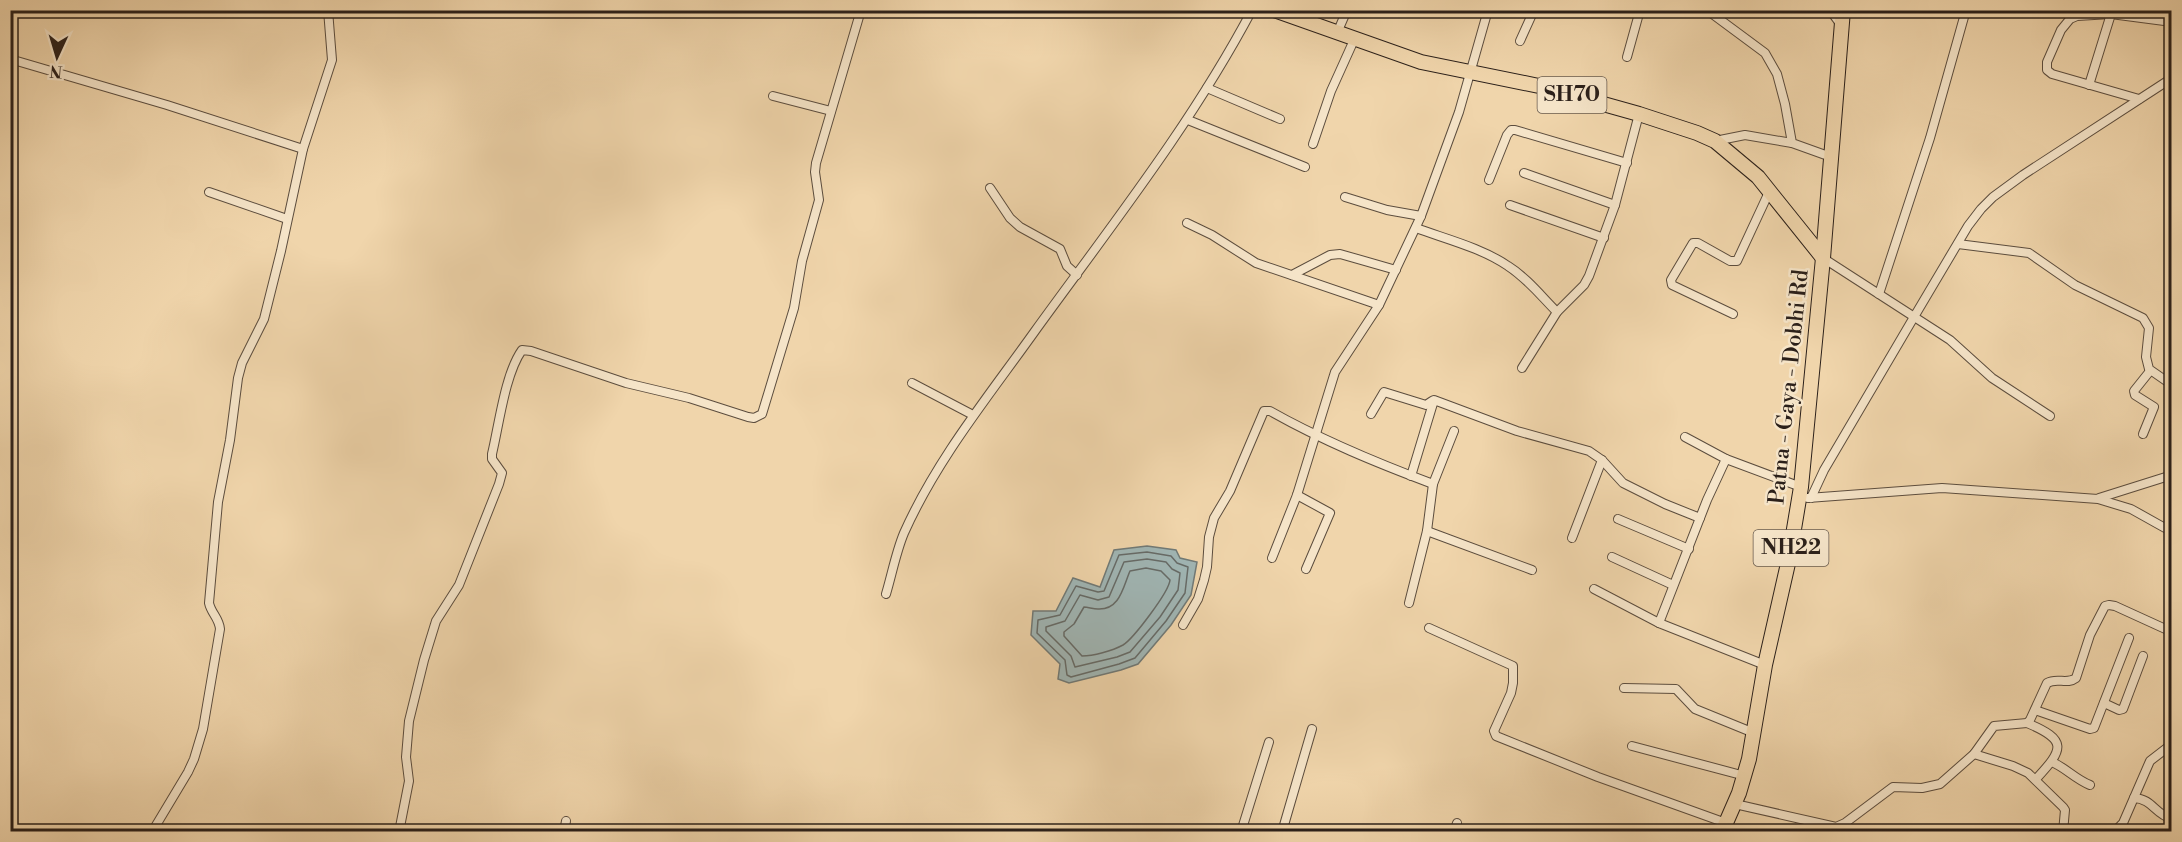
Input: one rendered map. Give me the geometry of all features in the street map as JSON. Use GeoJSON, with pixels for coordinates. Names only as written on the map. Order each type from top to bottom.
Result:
{"type":"FeatureCollection","features":[{"type":"Feature","properties":{"kind":"main road","name":"SH70"},"geometry":{"type":"LineString","coordinates":[[1274,10],[1421,62],[1539,86],[1640,114],[1715,141],[1746,165],[1770,190],[1823,258]]}},
{"type":"Feature","properties":{"kind":"main road","name":"Patna - Gaya - Dobhi Rd"},"geometry":{"type":"LineString","coordinates":[[1724,827],[1745,776],[1765,665],[1804,495],[1843,10]]}},
{"type":"Feature","properties":{"kind":"street"},"geometry":{"type":"LineString","coordinates":[[152,831],[188,772],[203,729],[220,629],[220,621],[210,609],[209,603],[218,502],[230,440],[238,378],[242,363],[264,319],[303,149],[332,60],[328,10]]}},
{"type":"Feature","properties":{"kind":"street"},"geometry":{"type":"LineString","coordinates":[[399,831],[409,781],[406,757],[409,721],[424,660],[436,621],[459,585],[499,484],[502,473],[492,459],[492,454],[517,356],[522,350],[531,351],[626,383],[689,398],[748,417],[758,416],[763,410],[794,308],[802,261],[819,200],[816,162],[861,10]]}},
{"type":"Feature","properties":{"kind":"street"},"geometry":{"type":"LineString","coordinates":[[886,594],[903,536],[927,486],[973,415],[1188,120],[1224,62],[1252,10]]}},
{"type":"Feature","properties":{"kind":"street"},"geometry":{"type":"LineString","coordinates":[[1336,33],[1347,10]]}},
{"type":"Feature","properties":{"kind":"street"},"geometry":{"type":"LineString","coordinates":[[1272,558],[1297,495],[1335,372],[1379,305],[1421,216],[1459,112],[1488,10]]}},
{"type":"Feature","properties":{"kind":"street"},"geometry":{"type":"LineString","coordinates":[[1520,41],[1534,10]]}},
{"type":"Feature","properties":{"kind":"street"},"geometry":{"type":"LineString","coordinates":[[1627,57],[1640,10]]}},
{"type":"Feature","properties":{"kind":"street"},"geometry":{"type":"LineString","coordinates":[[1707,10],[1765,53],[1777,74],[1792,143]]}},
{"type":"Feature","properties":{"kind":"street"},"geometry":{"type":"LineString","coordinates":[[1830,10],[1841,25]]}},
{"type":"Feature","properties":{"kind":"street"},"geometry":{"type":"LineString","coordinates":[[1879,294],[1930,138],[1966,10]]}},
{"type":"Feature","properties":{"kind":"street"},"geometry":{"type":"LineString","coordinates":[[2139,99],[2052,74],[2047,71],[2046,65],[2061,30],[2070,19],[2086,14],[2111,14],[2172,22]]}},
{"type":"Feature","properties":{"kind":"street"},"geometry":{"type":"LineString","coordinates":[[2089,85],[2111,14]]}},
{"type":"Feature","properties":{"kind":"street"},"geometry":{"type":"LineString","coordinates":[[1313,144],[1331,91],[1354,40]]}},
{"type":"Feature","properties":{"kind":"street"},"geometry":{"type":"LineString","coordinates":[[10,59],[167,105],[303,149]]}},
{"type":"Feature","properties":{"kind":"street"},"geometry":{"type":"LineString","coordinates":[[1804,495],[1824,470],[1968,226],[1993,197],[2172,78]]}},
{"type":"Feature","properties":{"kind":"street"},"geometry":{"type":"LineString","coordinates":[[1207,88],[1280,119]]}},
{"type":"Feature","properties":{"kind":"street"},"geometry":{"type":"LineString","coordinates":[[773,96],[831,111]]}},
{"type":"Feature","properties":{"kind":"street"},"geometry":{"type":"LineString","coordinates":[[1522,368],[1557,312],[1584,285],[1615,205],[1640,114]]}},
{"type":"Feature","properties":{"kind":"street"},"geometry":{"type":"LineString","coordinates":[[1188,120],[1305,167]]}},
{"type":"Feature","properties":{"kind":"street"},"geometry":{"type":"LineString","coordinates":[[1489,180],[1511,130],[1627,163]]}},
{"type":"Feature","properties":{"kind":"street"},"geometry":{"type":"LineString","coordinates":[[1715,141],[1745,135],[1792,143],[1831,157]]}},
{"type":"Feature","properties":{"kind":"street"},"geometry":{"type":"LineString","coordinates":[[1524,173],[1615,205]]}},
{"type":"Feature","properties":{"kind":"street"},"geometry":{"type":"LineString","coordinates":[[990,188],[1010,218],[1020,227],[1060,249],[1067,266],[1077,275]]}},
{"type":"Feature","properties":{"kind":"street"},"geometry":{"type":"LineString","coordinates":[[1733,314],[1672,285],[1671,280],[1692,243],[1698,243],[1730,261],[1737,261],[1770,190]]}},
{"type":"Feature","properties":{"kind":"street"},"geometry":{"type":"LineString","coordinates":[[208,192],[287,219]]}},
{"type":"Feature","properties":{"kind":"street"},"geometry":{"type":"LineString","coordinates":[[1345,197],[1387,210],[1421,216]]}},
{"type":"Feature","properties":{"kind":"street"},"geometry":{"type":"LineString","coordinates":[[1510,205],[1604,238]]}},
{"type":"Feature","properties":{"kind":"street"},"geometry":{"type":"LineString","coordinates":[[1187,223],[1212,235],[1256,263],[1379,305]]}},
{"type":"Feature","properties":{"kind":"street"},"geometry":{"type":"LineString","coordinates":[[1416,228],[1507,264],[1557,312]]}},
{"type":"Feature","properties":{"kind":"street"},"geometry":{"type":"LineString","coordinates":[[1958,244],[2029,253],[2075,285],[2143,318],[2149,328],[2146,357],[2150,371],[2172,385]]}},
{"type":"Feature","properties":{"kind":"street"},"geometry":{"type":"LineString","coordinates":[[1292,275],[1330,255],[1340,254],[1396,270]]}},
{"type":"Feature","properties":{"kind":"street"},"geometry":{"type":"LineString","coordinates":[[1823,258],[1950,340],[1992,378],[2050,416]]}},
{"type":"Feature","properties":{"kind":"street"},"geometry":{"type":"LineString","coordinates":[[2143,434],[2154,407],[2135,395],[2134,391],[2150,371]]}},
{"type":"Feature","properties":{"kind":"street"},"geometry":{"type":"LineString","coordinates":[[912,383],[973,415]]}},
{"type":"Feature","properties":{"kind":"street"},"geometry":{"type":"LineString","coordinates":[[1371,414],[1384,392],[1426,405],[1432,401],[1438,401],[1517,431],[1589,451],[1602,460],[1623,483],[1700,518]]}},
{"type":"Feature","properties":{"kind":"street"},"geometry":{"type":"LineString","coordinates":[[1411,476],[1432,401]]}},
{"type":"Feature","properties":{"kind":"street"},"geometry":{"type":"LineString","coordinates":[[1183,625],[1198,599],[1206,574],[1209,537],[1214,518],[1230,491],[1264,411],[1270,411],[1314,436],[1433,484]]}},
{"type":"Feature","properties":{"kind":"street"},"geometry":{"type":"LineString","coordinates":[[1409,603],[1427,531],[1433,484],[1454,430]]}},
{"type":"Feature","properties":{"kind":"street"},"geometry":{"type":"LineString","coordinates":[[1685,437],[1726,459],[1804,495],[1942,488],[2098,498],[2131,509],[2165,528]]}},
{"type":"Feature","properties":{"kind":"street"},"geometry":{"type":"LineString","coordinates":[[1659,623],[1726,459]]}},
{"type":"Feature","properties":{"kind":"street"},"geometry":{"type":"LineString","coordinates":[[1572,538],[1602,460]]}},
{"type":"Feature","properties":{"kind":"street"},"geometry":{"type":"LineString","coordinates":[[2098,498],[2172,475]]}},
{"type":"Feature","properties":{"kind":"street"},"geometry":{"type":"LineString","coordinates":[[1297,495],[1330,513],[1306,569]]}},
{"type":"Feature","properties":{"kind":"street"},"geometry":{"type":"LineString","coordinates":[[1618,519],[1689,549]]}},
{"type":"Feature","properties":{"kind":"street"},"geometry":{"type":"LineString","coordinates":[[1427,531],[1532,570]]}},
{"type":"Feature","properties":{"kind":"street"},"geometry":{"type":"LineString","coordinates":[[1612,557],[1673,585]]}},
{"type":"Feature","properties":{"kind":"street"},"geometry":{"type":"LineString","coordinates":[[1594,589],[1659,623],[1765,665]]}},
{"type":"Feature","properties":{"kind":"street"},"geometry":{"type":"LineString","coordinates":[[2026,723],[2035,711],[2047,683],[2076,678],[2090,635],[2105,606],[2115,606],[2172,632]]}},
{"type":"Feature","properties":{"kind":"street"},"geometry":{"type":"LineString","coordinates":[[1428,628],[1513,666],[1512,688],[1494,731],[1496,736],[1724,827]]}},
{"type":"Feature","properties":{"kind":"street"},"geometry":{"type":"LineString","coordinates":[[2035,711],[2092,729],[2129,638]]}},
{"type":"Feature","properties":{"kind":"street"},"geometry":{"type":"LineString","coordinates":[[2104,703],[2119,710],[2123,709],[2144,656]]}},
{"type":"Feature","properties":{"kind":"street"},"geometry":{"type":"LineString","coordinates":[[1624,688],[1676,689],[1695,710],[1754,733]]}},
{"type":"Feature","properties":{"kind":"street"},"geometry":{"type":"LineString","coordinates":[[1734,804],[1836,827],[1845,823],[1893,787],[1922,788],[1940,784],[1974,754],[1994,726],[2026,723],[2045,731],[2057,742],[2058,750],[2052,762],[2036,779]]}},
{"type":"Feature","properties":{"kind":"street"},"geometry":{"type":"LineString","coordinates":[[1282,831],[1312,729]]}},
{"type":"Feature","properties":{"kind":"street"},"geometry":{"type":"LineString","coordinates":[[1240,831],[1269,742]]}},
{"type":"Feature","properties":{"kind":"street"},"geometry":{"type":"LineString","coordinates":[[2109,831],[2117,829],[2123,823],[2150,760],[2172,744]]}},
{"type":"Feature","properties":{"kind":"street"},"geometry":{"type":"LineString","coordinates":[[1632,746],[1745,776]]}},
{"type":"Feature","properties":{"kind":"street"},"geometry":{"type":"LineString","coordinates":[[1974,754],[2013,766],[2036,779],[2064,807],[2063,831]]}},
{"type":"Feature","properties":{"kind":"street"},"geometry":{"type":"LineString","coordinates":[[2052,762],[2079,781],[2090,785]]}},
{"type":"Feature","properties":{"kind":"street"},"geometry":{"type":"LineString","coordinates":[[2134,798],[2146,800],[2160,815],[2172,819]]}},
{"type":"Feature","properties":{"kind":"street"},"geometry":{"type":"LineString","coordinates":[[564,831],[566,821]]}},
{"type":"Feature","properties":{"kind":"water"},"geometry":{"type":"Polygon","coordinates":[[[1147,546],[1176,550],[1180,558],[1197,562],[1191,595],[1171,625],[1138,664],[1069,683],[1058,679],[1060,664],[1031,635],[1033,611],[1056,611],[1073,578],[1100,587],[1114,550],[1147,546]]]}}]}
